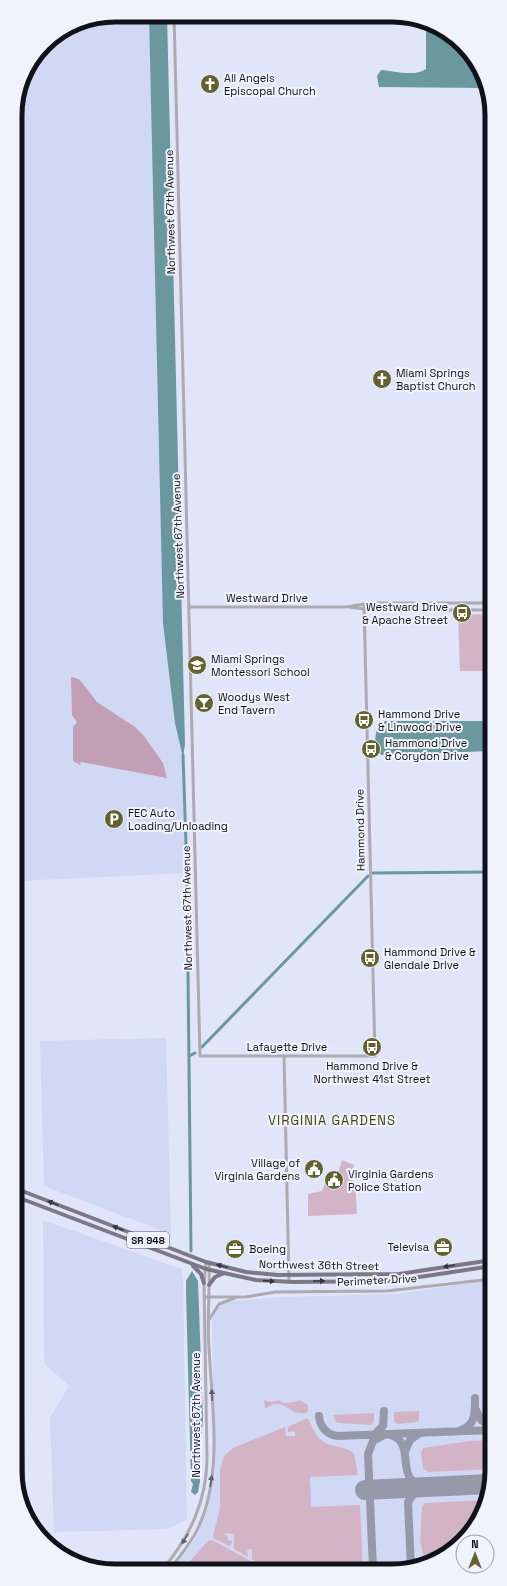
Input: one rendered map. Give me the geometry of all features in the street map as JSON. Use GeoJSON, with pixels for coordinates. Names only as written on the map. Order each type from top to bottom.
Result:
{"type":"FeatureCollection","features":[{"type":"Feature","properties":{"kind":"main road","name":"Northwest 36th Street"},"geometry":{"type":"LineString","coordinates":[[22,1191],[208,1263],[246,1272],[288,1275],[383,1274],[420,1272],[485,1261]]}},
{"type":"Feature","properties":{"kind":"main road","name":"Northwest 36th Street"},"geometry":{"type":"LineString","coordinates":[[22,1199],[207,1270],[256,1280],[410,1280],[485,1267]]}},
{"type":"Feature","properties":{"kind":"main road"},"geometry":{"type":"LineString","coordinates":[[191,1264],[201,1274],[204,1283]]}},
{"type":"Feature","properties":{"kind":"main road"},"geometry":{"type":"LineString","coordinates":[[210,1285],[215,1277],[222,1274]]}},
{"type":"Feature","properties":{"kind":"main road"},"geometry":{"type":"LineString","coordinates":[[383,1274],[383,1281]]}},
{"type":"Feature","properties":{"kind":"street","name":"Northwest 67th Avenue"},"geometry":{"type":"LineString","coordinates":[[174,22],[200,1056]]}},
{"type":"Feature","properties":{"kind":"street","name":"Westward Drive"},"geometry":{"type":"LineString","coordinates":[[189,607],[346,607],[364,604],[485,603]]}},
{"type":"Feature","properties":{"kind":"street","name":"Hammond Drive"},"geometry":{"type":"LineString","coordinates":[[364,604],[375,1056]]}},
{"type":"Feature","properties":{"kind":"street","name":"Westward Drive"},"geometry":{"type":"LineString","coordinates":[[346,607],[364,610],[485,610]]}},
{"type":"Feature","properties":{"kind":"street","name":"Lafayette Drive"},"geometry":{"type":"LineString","coordinates":[[200,1056],[375,1056]]}},
{"type":"Feature","properties":{"kind":"street"},"geometry":{"type":"LineString","coordinates":[[284,1056],[283,1077],[288,1281]]}},
{"type":"Feature","properties":{"kind":"street","name":"Northwest 67th Avenue"},"geometry":{"type":"LineString","coordinates":[[167,1564],[182,1545],[192,1526],[201,1505],[206,1480],[207,1457],[204,1283],[208,1263]]}},
{"type":"Feature","properties":{"kind":"street","name":"Northwest 67th Avenue"},"geometry":{"type":"LineString","coordinates":[[174,1564],[184,1552],[199,1526],[206,1507],[212,1481],[213,1434],[208,1321],[210,1285],[207,1270]]}},
{"type":"Feature","properties":{"kind":"street","name":"Perimeter Drive"},"geometry":{"type":"LineString","coordinates":[[238,1297],[288,1292],[394,1291],[485,1280]]}},
{"type":"Feature","properties":{"kind":"street"},"geometry":{"type":"LineString","coordinates":[[204,1297],[238,1297]]}},
{"type":"Feature","properties":{"kind":"street"},"geometry":{"type":"LineString","coordinates":[[208,1321],[219,1304],[238,1297]]}},
{"type":"Feature","properties":{"kind":"shaded area"},"geometry":{"type":"Polygon","coordinates":[[[149,22],[167,22],[185,744],[183,758],[175,723],[163,623],[149,22]]]}},
{"type":"Feature","properties":{"kind":"shaded area"},"geometry":{"type":"Polygon","coordinates":[[[150,22],[187,873],[22,881],[22,109],[29,79],[34,68],[49,49],[68,34],[91,25],[103,23],[150,22]]]}},
{"type":"Feature","properties":{"kind":"shaded area"},"geometry":{"type":"Polygon","coordinates":[[[426,28],[439,34],[458,49],[473,68],[481,88],[379,87],[377,76],[381,70],[416,73],[426,69],[426,28]]]}},
{"type":"Feature","properties":{"kind":"shaded area"},"geometry":{"type":"Polygon","coordinates":[[[485,614],[485,671],[460,671],[458,615],[485,614]]]}},
{"type":"Feature","properties":{"kind":"shaded area"},"geometry":{"type":"Polygon","coordinates":[[[71,677],[79,679],[97,702],[135,727],[144,736],[163,763],[167,778],[81,762],[80,765],[73,761],[73,727],[77,722],[72,715],[71,677]]]}},
{"type":"Feature","properties":{"kind":"shaded area"},"geometry":{"type":"Polygon","coordinates":[[[385,721],[485,721],[485,751],[382,755],[377,752],[375,744],[377,730],[381,723],[385,721]]]}},
{"type":"Feature","properties":{"kind":"shaded area"},"geometry":{"type":"Polygon","coordinates":[[[166,1038],[171,1234],[44,1186],[40,1041],[166,1038]]]}},
{"type":"Feature","properties":{"kind":"shaded area"},"geometry":{"type":"Polygon","coordinates":[[[342,1160],[354,1165],[351,1179],[355,1182],[357,1214],[308,1216],[308,1194],[322,1191],[328,1176],[337,1176],[342,1160]]]}},
{"type":"Feature","properties":{"kind":"shaded area"},"geometry":{"type":"Polygon","coordinates":[[[22,1215],[24,1327],[22,1326],[22,1215]]]}},
{"type":"Feature","properties":{"kind":"shaded area"},"geometry":{"type":"Polygon","coordinates":[[[43,1220],[181,1269],[183,1279],[187,1520],[167,1529],[54,1532],[50,1418],[69,1386],[44,1363],[43,1220]]]}},
{"type":"Feature","properties":{"kind":"shaded area"},"geometry":{"type":"Polygon","coordinates":[[[192,1271],[198,1281],[203,1420],[199,1454],[200,1481],[198,1492],[195,1495],[191,1492],[193,1484],[191,1481],[186,1292],[186,1281],[192,1271]]]}},
{"type":"Feature","properties":{"kind":"shaded area"},"geometry":{"type":"Polygon","coordinates":[[[485,1282],[485,1477],[478,1507],[460,1534],[455,1534],[455,1540],[439,1552],[416,1561],[398,1564],[177,1564],[194,1540],[205,1517],[215,1473],[212,1319],[217,1309],[226,1302],[280,1297],[398,1294],[485,1282]]]}},
{"type":"Feature","properties":{"kind":"shaded area"},"geometry":{"type":"Polygon","coordinates":[[[264,1400],[271,1402],[279,1400],[284,1403],[300,1400],[308,1405],[308,1411],[306,1413],[294,1412],[282,1404],[272,1405],[265,1409],[264,1400]]]}},
{"type":"Feature","properties":{"kind":"shaded area"},"geometry":{"type":"Polygon","coordinates":[[[419,1411],[419,1421],[417,1422],[398,1424],[394,1422],[394,1412],[419,1411]]]}},
{"type":"Feature","properties":{"kind":"shaded area"},"geometry":{"type":"Polygon","coordinates":[[[374,1413],[374,1422],[371,1425],[339,1423],[336,1422],[333,1415],[374,1413]]]}},
{"type":"Feature","properties":{"kind":"shaded area"},"geometry":{"type":"Polygon","coordinates":[[[307,1418],[320,1439],[328,1444],[347,1449],[354,1454],[358,1475],[310,1477],[311,1507],[360,1505],[363,1564],[258,1564],[252,1559],[252,1549],[247,1550],[248,1557],[234,1549],[234,1534],[225,1533],[228,1540],[232,1541],[232,1544],[229,1546],[215,1539],[213,1536],[220,1508],[220,1469],[224,1456],[233,1448],[285,1427],[286,1436],[295,1436],[295,1431],[288,1432],[288,1427],[307,1418]]]}},
{"type":"Feature","properties":{"kind":"shaded area"},"geometry":{"type":"Polygon","coordinates":[[[485,1440],[485,1469],[429,1472],[423,1469],[421,1453],[423,1448],[485,1440]]]}},
{"type":"Feature","properties":{"kind":"shaded area"},"geometry":{"type":"Polygon","coordinates":[[[480,1500],[469,1523],[460,1534],[455,1534],[455,1540],[439,1552],[424,1558],[420,1540],[422,1507],[425,1503],[480,1500]]]}},
{"type":"Feature","properties":{"kind":"shaded area"},"geometry":{"type":"Polygon","coordinates":[[[212,1540],[256,1564],[187,1564],[208,1541],[212,1540]]]}},
{"type":"Feature","properties":{"kind":"waterway"},"geometry":{"type":"LineString","coordinates":[[183,755],[187,873]]}},
{"type":"Feature","properties":{"kind":"waterway"},"geometry":{"type":"LineString","coordinates":[[373,873],[485,872]]}},
{"type":"Feature","properties":{"kind":"waterway"},"geometry":{"type":"LineString","coordinates":[[202,1047],[368,876]]}},
{"type":"Feature","properties":{"kind":"waterway"},"geometry":{"type":"LineString","coordinates":[[187,880],[191,1251]]}},
{"type":"Feature","properties":{"kind":"waterway"},"geometry":{"type":"LineString","coordinates":[[189,1056],[195,1053]]}},
{"type":"Feature","properties":{"kind":"waterway"},"geometry":{"type":"LineString","coordinates":[[22,1384],[24,1487]]}},
{"type":"Feature","properties":{"kind":"taxiway"},"geometry":{"type":"LineString","coordinates":[[461,1430],[470,1425],[474,1417],[475,1398]]}},
{"type":"Feature","properties":{"kind":"taxiway"},"geometry":{"type":"LineString","coordinates":[[476,1410],[481,1420],[485,1423]]}},
{"type":"Feature","properties":{"kind":"taxiway"},"geometry":{"type":"LineString","coordinates":[[374,1435],[383,1426],[384,1411]]}},
{"type":"Feature","properties":{"kind":"taxiway"},"geometry":{"type":"LineString","coordinates":[[319,1416],[321,1424],[325,1430],[338,1436],[485,1430]]}},
{"type":"Feature","properties":{"kind":"taxiway"},"geometry":{"type":"LineString","coordinates":[[405,1451],[410,1440],[420,1433]]}},
{"type":"Feature","properties":{"kind":"taxiway"},"geometry":{"type":"LineString","coordinates":[[373,1564],[368,1454],[373,1441],[386,1434],[397,1438],[402,1444],[405,1452],[407,1470],[410,1478],[417,1484],[429,1487]]}},
{"type":"Feature","properties":{"kind":"taxiway"},"geometry":{"type":"LineString","coordinates":[[411,1562],[408,1502],[415,1492],[425,1487]]}},
{"type":"Feature","properties":{"kind":"runway"},"geometry":{"type":"LineString","coordinates":[[365,1490],[484,1484]]}},
{"type":"Feature","properties":{"kind":"place","name":"All Angels Episcopal Church"},"geometry":{"type":"Point","coordinates":[210,84]}},
{"type":"Feature","properties":{"kind":"place","name":"Miami Springs Baptist Church"},"geometry":{"type":"Point","coordinates":[382,379]}},
{"type":"Feature","properties":{"kind":"place","name":"Westward Drive & Apache Street"},"geometry":{"type":"Point","coordinates":[462,613]}},
{"type":"Feature","properties":{"kind":"place","name":"Miami Springs Montessori School"},"geometry":{"type":"Point","coordinates":[197,665]}},
{"type":"Feature","properties":{"kind":"place","name":"Woodys West End Tavern"},"geometry":{"type":"Point","coordinates":[204,703]}},
{"type":"Feature","properties":{"kind":"place","name":"Hammond Drive & Linwood Drive"},"geometry":{"type":"Point","coordinates":[364,720]}},
{"type":"Feature","properties":{"kind":"place","name":"Hammond Drive & Corydon Drive"},"geometry":{"type":"Point","coordinates":[371,749]}},
{"type":"Feature","properties":{"kind":"place","name":"FEC Auto Loading/Unloading"},"geometry":{"type":"Point","coordinates":[114,819]}},
{"type":"Feature","properties":{"kind":"place","name":"Hammond Drive & Glendale Drive"},"geometry":{"type":"Point","coordinates":[370,958]}},
{"type":"Feature","properties":{"kind":"place","name":"Hammond Drive & Northwest 41st Street"},"geometry":{"type":"Point","coordinates":[372,1047]}},
{"type":"Feature","properties":{"kind":"place","name":"Village of Virginia Gardens"},"geometry":{"type":"Point","coordinates":[314,1169]}},
{"type":"Feature","properties":{"kind":"place","name":"Virginia Gardens Police Station"},"geometry":{"type":"Point","coordinates":[334,1180]}},
{"type":"Feature","properties":{"kind":"place","name":"Televisa"},"geometry":{"type":"Point","coordinates":[443,1247]}},
{"type":"Feature","properties":{"kind":"place","name":"Boeing"},"geometry":{"type":"Point","coordinates":[235,1249]}},
{"type":"Feature","properties":{"kind":"district","name":"VIRGINIA GARDENS"},"geometry":{"type":"Point","coordinates":[332,1120]}}]}
